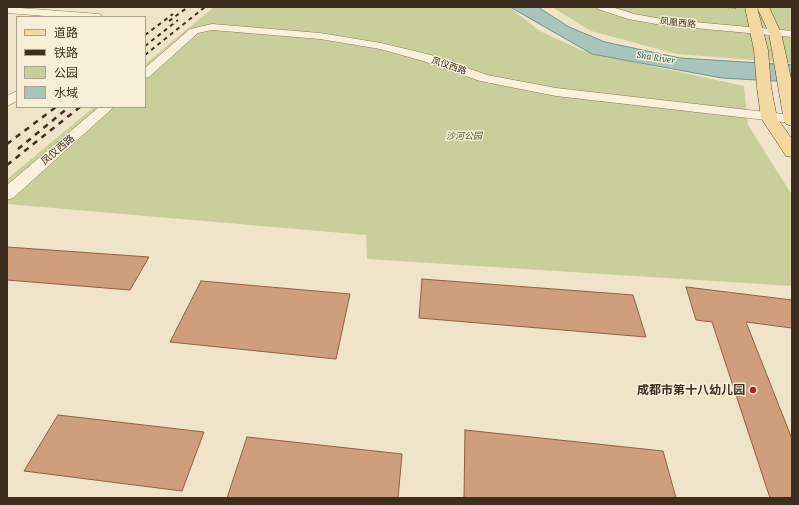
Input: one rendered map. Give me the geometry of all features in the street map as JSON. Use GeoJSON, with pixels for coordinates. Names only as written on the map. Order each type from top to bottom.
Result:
{"type":"FeatureCollection","features":[{"type":"Feature","properties":{"kind":"main road"},"geometry":{"type":"LineString","coordinates":[[751,7],[761,50],[764,86],[769,118],[792,152]]}},
{"type":"Feature","properties":{"kind":"main road"},"geometry":{"type":"LineString","coordinates":[[763,7],[775,33],[780,52],[792,120]]}},
{"type":"Feature","properties":{"kind":"street","name":"凤凰西路"},"geometry":{"type":"LineString","coordinates":[[602,7],[632,17],[662,22],[792,34]]}},
{"type":"Feature","properties":{"kind":"street"},"geometry":{"type":"LineString","coordinates":[[10,12],[81,16]]}},
{"type":"Feature","properties":{"kind":"street","name":"凤仪西路"},"geometry":{"type":"LineString","coordinates":[[146,73],[194,31],[212,27],[320,36],[381,46],[426,58],[484,78],[556,92],[792,120]]}},
{"type":"Feature","properties":{"kind":"street"},"geometry":{"type":"LineString","coordinates":[[7,102],[16,96]]}},
{"type":"Feature","properties":{"kind":"street","name":"凤仪西路"},"geometry":{"type":"LineString","coordinates":[[8,193],[106,108]]}},
{"type":"Feature","properties":{"kind":"green space","name":"沙河公园"},"geometry":{"type":"Polygon","coordinates":[[[214,7],[509,7],[540,31],[583,51],[744,86],[748,125],[792,195],[792,286],[367,259],[366,235],[7,204],[7,179],[93,108],[146,108],[146,63],[214,7]]]}},
{"type":"Feature","properties":{"kind":"green space"},"geometry":{"type":"Polygon","coordinates":[[[552,7],[792,7],[792,63],[676,54],[591,31],[552,7]]]}},
{"type":"Feature","properties":{"kind":"water","name":"Sha River"},"geometry":{"type":"Polygon","coordinates":[[[510,7],[538,7],[569,27],[605,42],[680,58],[792,65],[792,82],[722,78],[592,54],[510,7]]]}},
{"type":"Feature","properties":{"kind":"building"},"geometry":{"type":"Polygon","coordinates":[[[7,247],[149,257],[130,290],[7,280],[7,247]]]}},
{"type":"Feature","properties":{"kind":"building"},"geometry":{"type":"Polygon","coordinates":[[[422,279],[633,295],[646,337],[419,318],[422,279]]]}},
{"type":"Feature","properties":{"kind":"building"},"geometry":{"type":"Polygon","coordinates":[[[201,281],[350,294],[336,359],[170,342],[201,281]]]}},
{"type":"Feature","properties":{"kind":"building","name":"成都市第十八幼儿园"},"geometry":{"type":"Polygon","coordinates":[[[686,287],[792,300],[792,328],[746,322],[792,439],[792,498],[770,498],[712,322],[696,320],[686,287]]]}},
{"type":"Feature","properties":{"kind":"building"},"geometry":{"type":"Polygon","coordinates":[[[58,415],[204,432],[182,491],[24,471],[58,415]]]}},
{"type":"Feature","properties":{"kind":"building"},"geometry":{"type":"Polygon","coordinates":[[[465,430],[663,451],[676,498],[464,498],[465,430]]]}},
{"type":"Feature","properties":{"kind":"building"},"geometry":{"type":"Polygon","coordinates":[[[247,437],[402,454],[398,498],[227,498],[247,437]]]}},
{"type":"Feature","properties":{"kind":"railway"},"geometry":{"type":"LineString","coordinates":[[169,21],[188,7]]}},
{"type":"Feature","properties":{"kind":"railway"},"geometry":{"type":"LineString","coordinates":[[146,54],[205,7]]}},
{"type":"Feature","properties":{"kind":"railway"},"geometry":{"type":"LineString","coordinates":[[146,34],[173,14]]}},
{"type":"Feature","properties":{"kind":"railway"},"geometry":{"type":"LineString","coordinates":[[146,45],[178,20]]}},
{"type":"Feature","properties":{"kind":"railway"},"geometry":{"type":"LineString","coordinates":[[7,144],[55,108]]}},
{"type":"Feature","properties":{"kind":"railway"},"geometry":{"type":"LineString","coordinates":[[18,149],[68,108]]}},
{"type":"Feature","properties":{"kind":"railway"},"geometry":{"type":"LineString","coordinates":[[7,165],[79,108]]}},
{"type":"Feature","properties":{"kind":"place","name":"成都市第十八幼儿园"},"geometry":{"type":"Point","coordinates":[753,390]}}]}
